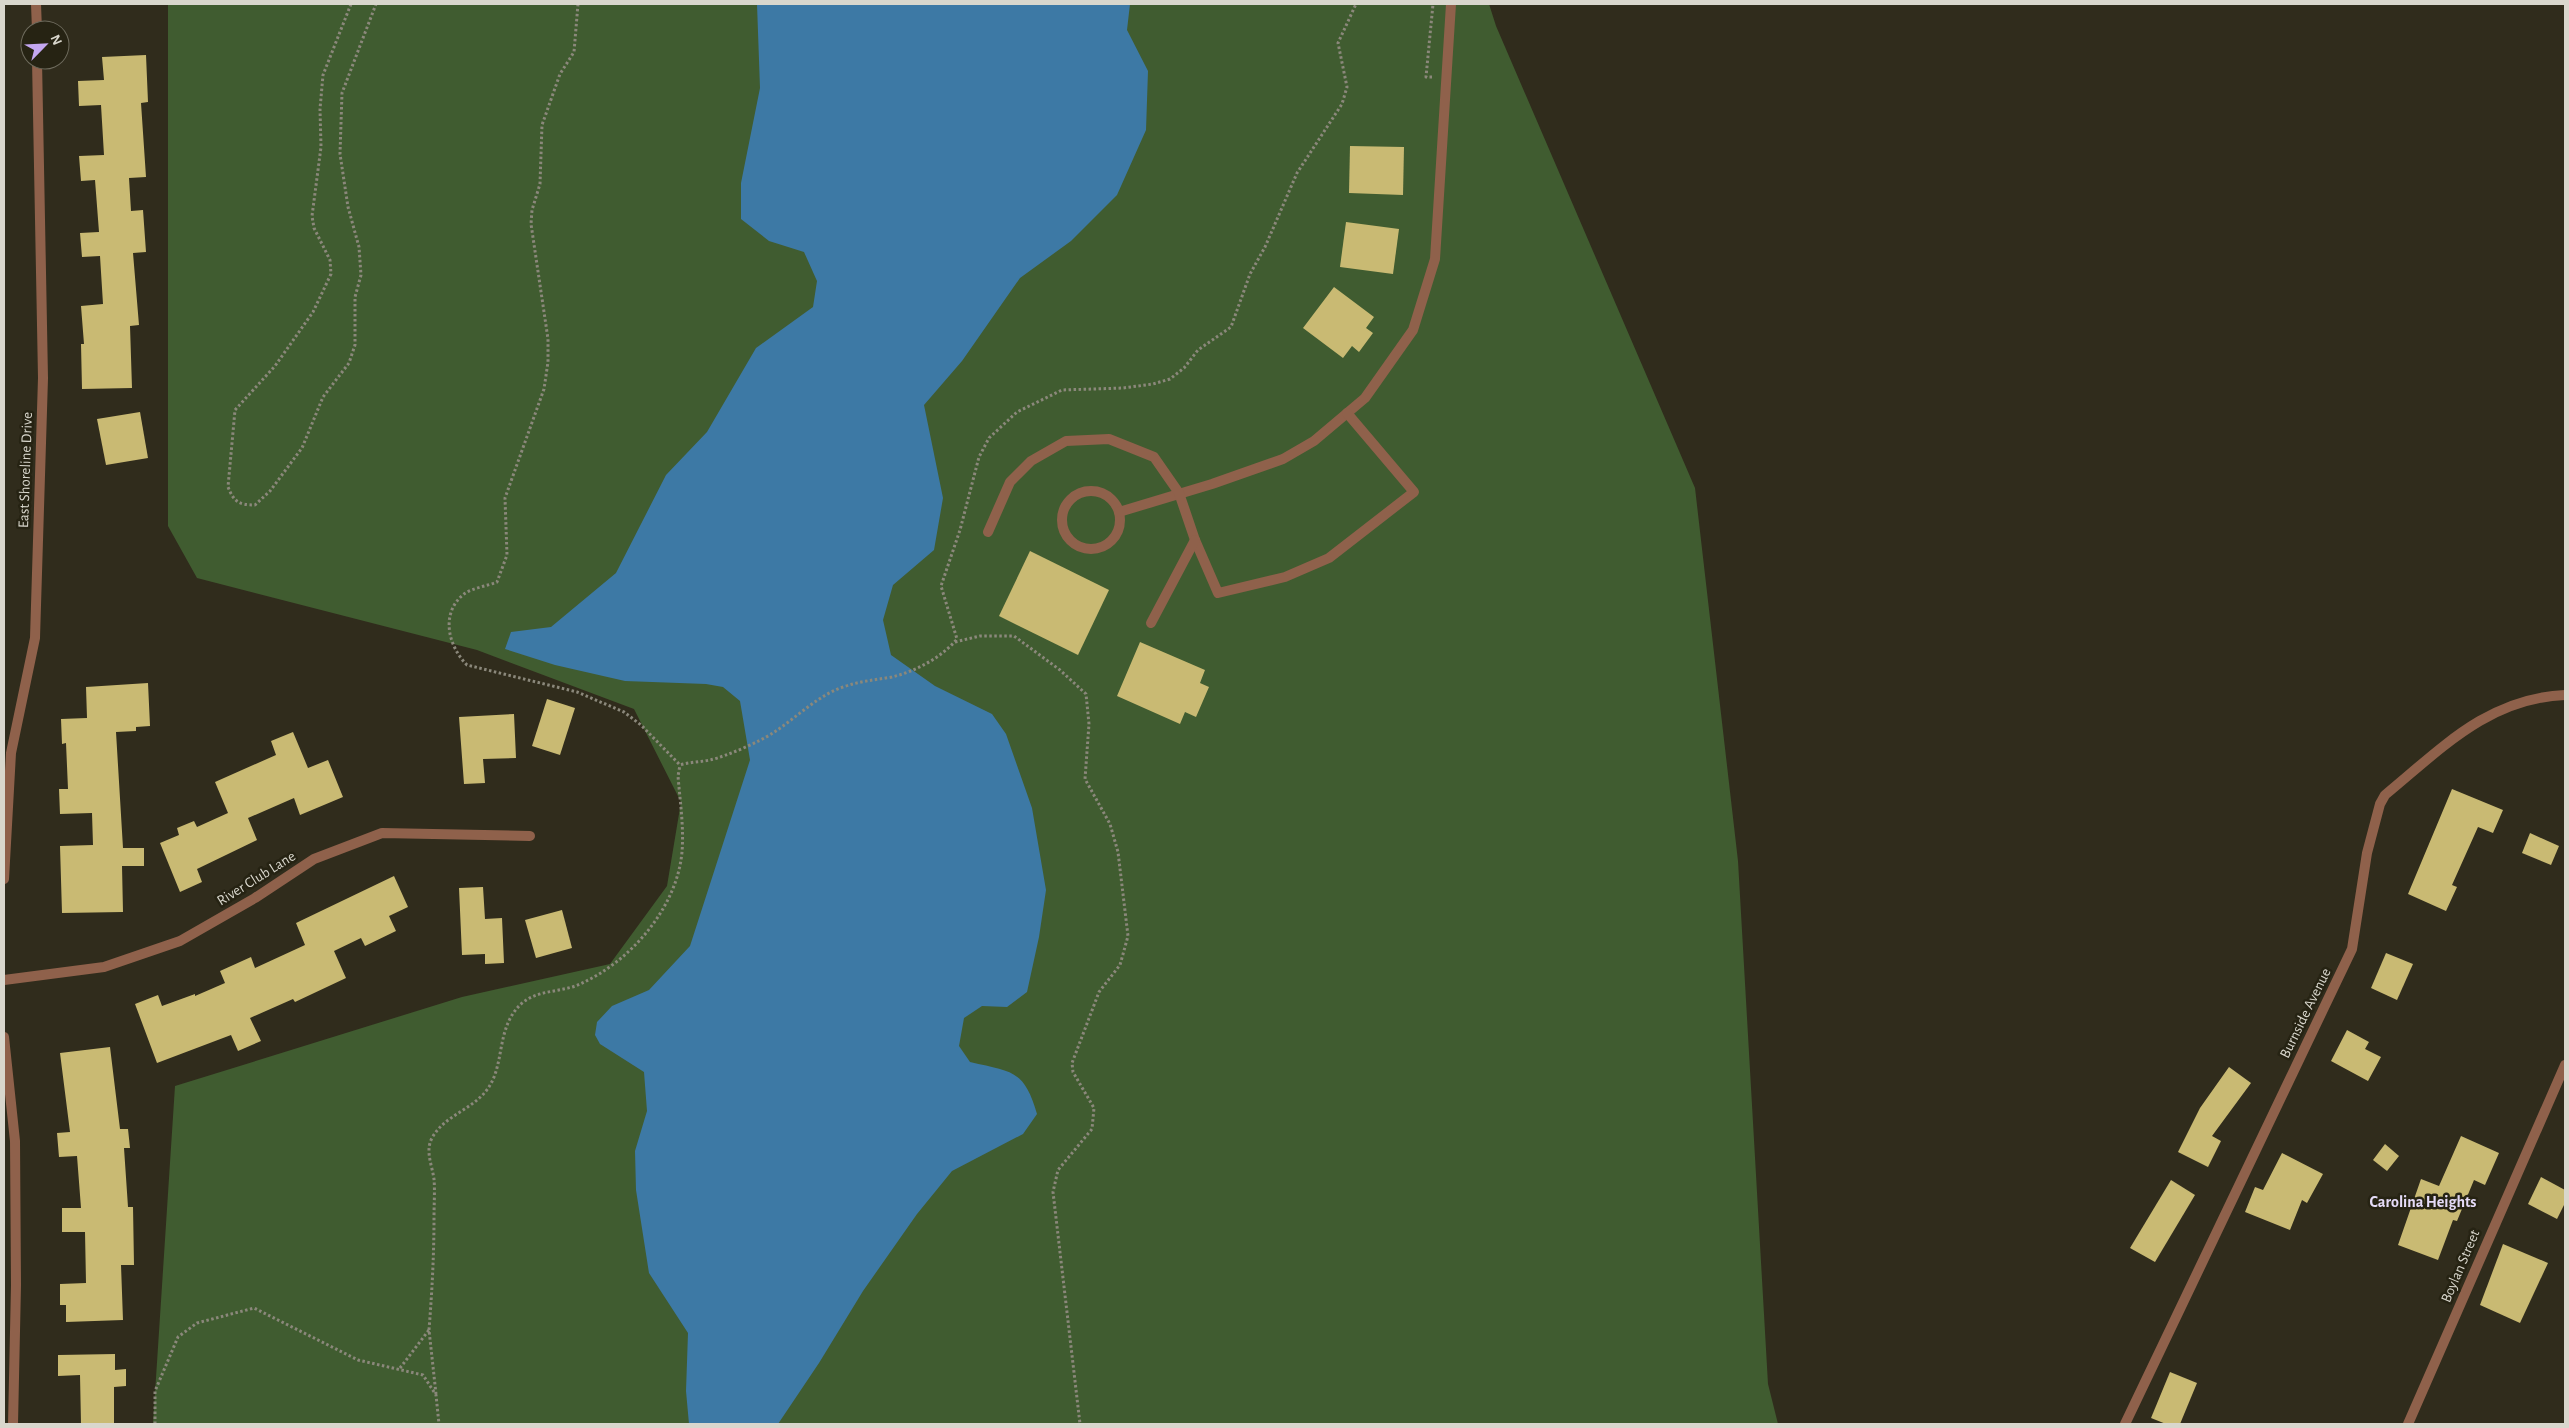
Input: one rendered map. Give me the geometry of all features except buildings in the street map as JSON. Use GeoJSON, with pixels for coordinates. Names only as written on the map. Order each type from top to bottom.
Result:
{"type":"FeatureCollection","features":[{"type":"Feature","properties":{"kind":"street"},"geometry":{"type":"LineString","coordinates":[[36,4],[37,20]]}},
{"type":"Feature","properties":{"kind":"street"},"geometry":{"type":"LineString","coordinates":[[1119,512],[1283,459],[1314,441],[1365,398],[1413,330],[1435,259],[1451,4]]}},
{"type":"Feature","properties":{"kind":"street","name":"East Shoreline Drive"},"geometry":{"type":"LineString","coordinates":[[4,879],[11,753],[34,638],[43,378],[37,70]]}},
{"type":"Feature","properties":{"kind":"street"},"geometry":{"type":"LineString","coordinates":[[988,532],[1010,482],[1031,461],[1066,441],[1109,439],[1154,457],[1179,493],[1195,540],[1218,594],[1285,577],[1329,558],[1414,492],[1347,413]]}},
{"type":"Feature","properties":{"kind":"street"},"geometry":{"type":"LineString","coordinates":[[1100,492],[1115,503],[1119,512],[1118,531],[1105,546],[1096,549],[1077,546],[1064,531],[1062,522],[1067,504],[1082,493],[1100,492]]}},
{"type":"Feature","properties":{"kind":"street"},"geometry":{"type":"LineString","coordinates":[[1151,624],[1195,540]]}},
{"type":"Feature","properties":{"kind":"street","name":"Burnside Avenue"},"geometry":{"type":"LineString","coordinates":[[2125,1424],[2352,949],[2367,853],[2384,795],[2468,726],[2485,716],[2528,700],[2565,695]]}},
{"type":"Feature","properties":{"kind":"street","name":"River Club Lane"},"geometry":{"type":"LineString","coordinates":[[4,980],[104,967],[180,941],[255,898],[314,859],[382,833],[530,836]]}},
{"type":"Feature","properties":{"kind":"street"},"geometry":{"type":"LineString","coordinates":[[4,1037],[15,1141],[16,1285],[12,1424]]}},
{"type":"Feature","properties":{"kind":"street","name":"Boylan Street"},"geometry":{"type":"LineString","coordinates":[[2408,1424],[2565,1065]]}},
{"type":"Feature","properties":{"kind":"path"},"geometry":{"type":"LineString","coordinates":[[351,4],[322,76],[320,109],[321,148],[312,216],[314,228],[330,260],[331,274],[313,312],[276,366],[235,410],[228,488],[233,499],[242,505],[255,505],[270,491],[302,448],[323,397],[349,363],[355,345],[355,297],[361,275],[359,247],[348,207],[340,154],[342,93],[376,4]]}},
{"type":"Feature","properties":{"kind":"path"},"geometry":{"type":"LineString","coordinates":[[578,4],[574,52],[560,74],[542,125],[540,184],[532,210],[531,224],[548,339],[544,389],[505,498],[507,555],[504,569],[497,582],[466,593],[453,604],[449,627],[450,637],[456,653],[467,665],[577,692],[624,712],[641,725],[680,765]]}},
{"type":"Feature","properties":{"kind":"path"},"geometry":{"type":"LineString","coordinates":[[680,765],[711,760],[772,734],[808,707],[842,687],[874,678],[892,676],[924,665],[947,650],[957,639],[940,586],[960,530],[979,457],[989,438],[1017,412],[1062,390],[1124,388],[1153,384],[1170,379],[1184,368],[1198,350],[1231,327],[1250,274],[1265,247],[1297,172],[1342,104],[1347,87],[1338,43],[1356,4]]}},
{"type":"Feature","properties":{"kind":"path"},"geometry":{"type":"LineString","coordinates":[[954,642],[980,636],[1014,636],[1060,670],[1086,694],[1089,724],[1085,779],[1110,824],[1118,852],[1128,936],[1120,965],[1099,992],[1072,1062],[1074,1072],[1094,1108],[1092,1128],[1058,1170],[1053,1192],[1080,1424]]}},
{"type":"Feature","properties":{"kind":"path"},"geometry":{"type":"LineString","coordinates":[[439,1424],[429,1330],[434,1181],[428,1150],[432,1138],[444,1124],[485,1092],[494,1078],[506,1024],[520,1004],[532,996],[579,985],[610,969],[631,952],[656,919],[674,885],[682,852],[678,776],[680,765]]}},
{"type":"Feature","properties":{"kind":"path"},"geometry":{"type":"LineString","coordinates":[[156,1424],[155,1391],[178,1337],[197,1323],[254,1308],[358,1360],[400,1368],[423,1375],[436,1395]]}},
{"type":"Feature","properties":{"kind":"path"},"geometry":{"type":"LineString","coordinates":[[400,1368],[429,1330]]}},
{"type":"Feature","properties":{"kind":"green space"},"geometry":{"type":"Polygon","coordinates":[[[168,4],[1489,4],[1496,26],[1695,488],[1738,861],[1768,1384],[1778,1424],[153,1424],[175,1086],[462,997],[610,964],[667,886],[681,802],[634,709],[477,650],[197,578],[168,526],[168,4]]]}},
{"type":"Feature","properties":{"kind":"water"},"geometry":{"type":"Polygon","coordinates":[[[757,4],[1130,4],[1127,30],[1148,71],[1146,130],[1117,195],[1071,241],[1020,278],[962,361],[924,405],[943,498],[934,550],[893,585],[883,620],[891,655],[935,686],[992,714],[1006,734],[1032,808],[1046,890],[1039,937],[1027,992],[1007,1007],[982,1006],[964,1018],[959,1046],[970,1062],[1006,1071],[1021,1080],[1027,1088],[1037,1114],[1023,1134],[952,1171],[917,1214],[863,1291],[819,1363],[778,1424],[689,1424],[686,1391],[688,1333],[649,1273],[636,1190],[635,1151],[647,1111],[644,1072],[600,1044],[595,1035],[597,1022],[612,1006],[649,990],[690,946],[750,760],[740,701],[723,687],[706,684],[625,681],[555,665],[505,649],[511,632],[551,627],[616,573],[666,475],[707,432],[756,348],[813,307],[817,281],[804,252],[769,241],[741,219],[741,183],[760,88],[757,4]]]}},
{"type":"Feature","properties":{"kind":"district","name":"Carolina Heights"},"geometry":{"type":"Point","coordinates":[2423,1201]}}]}
